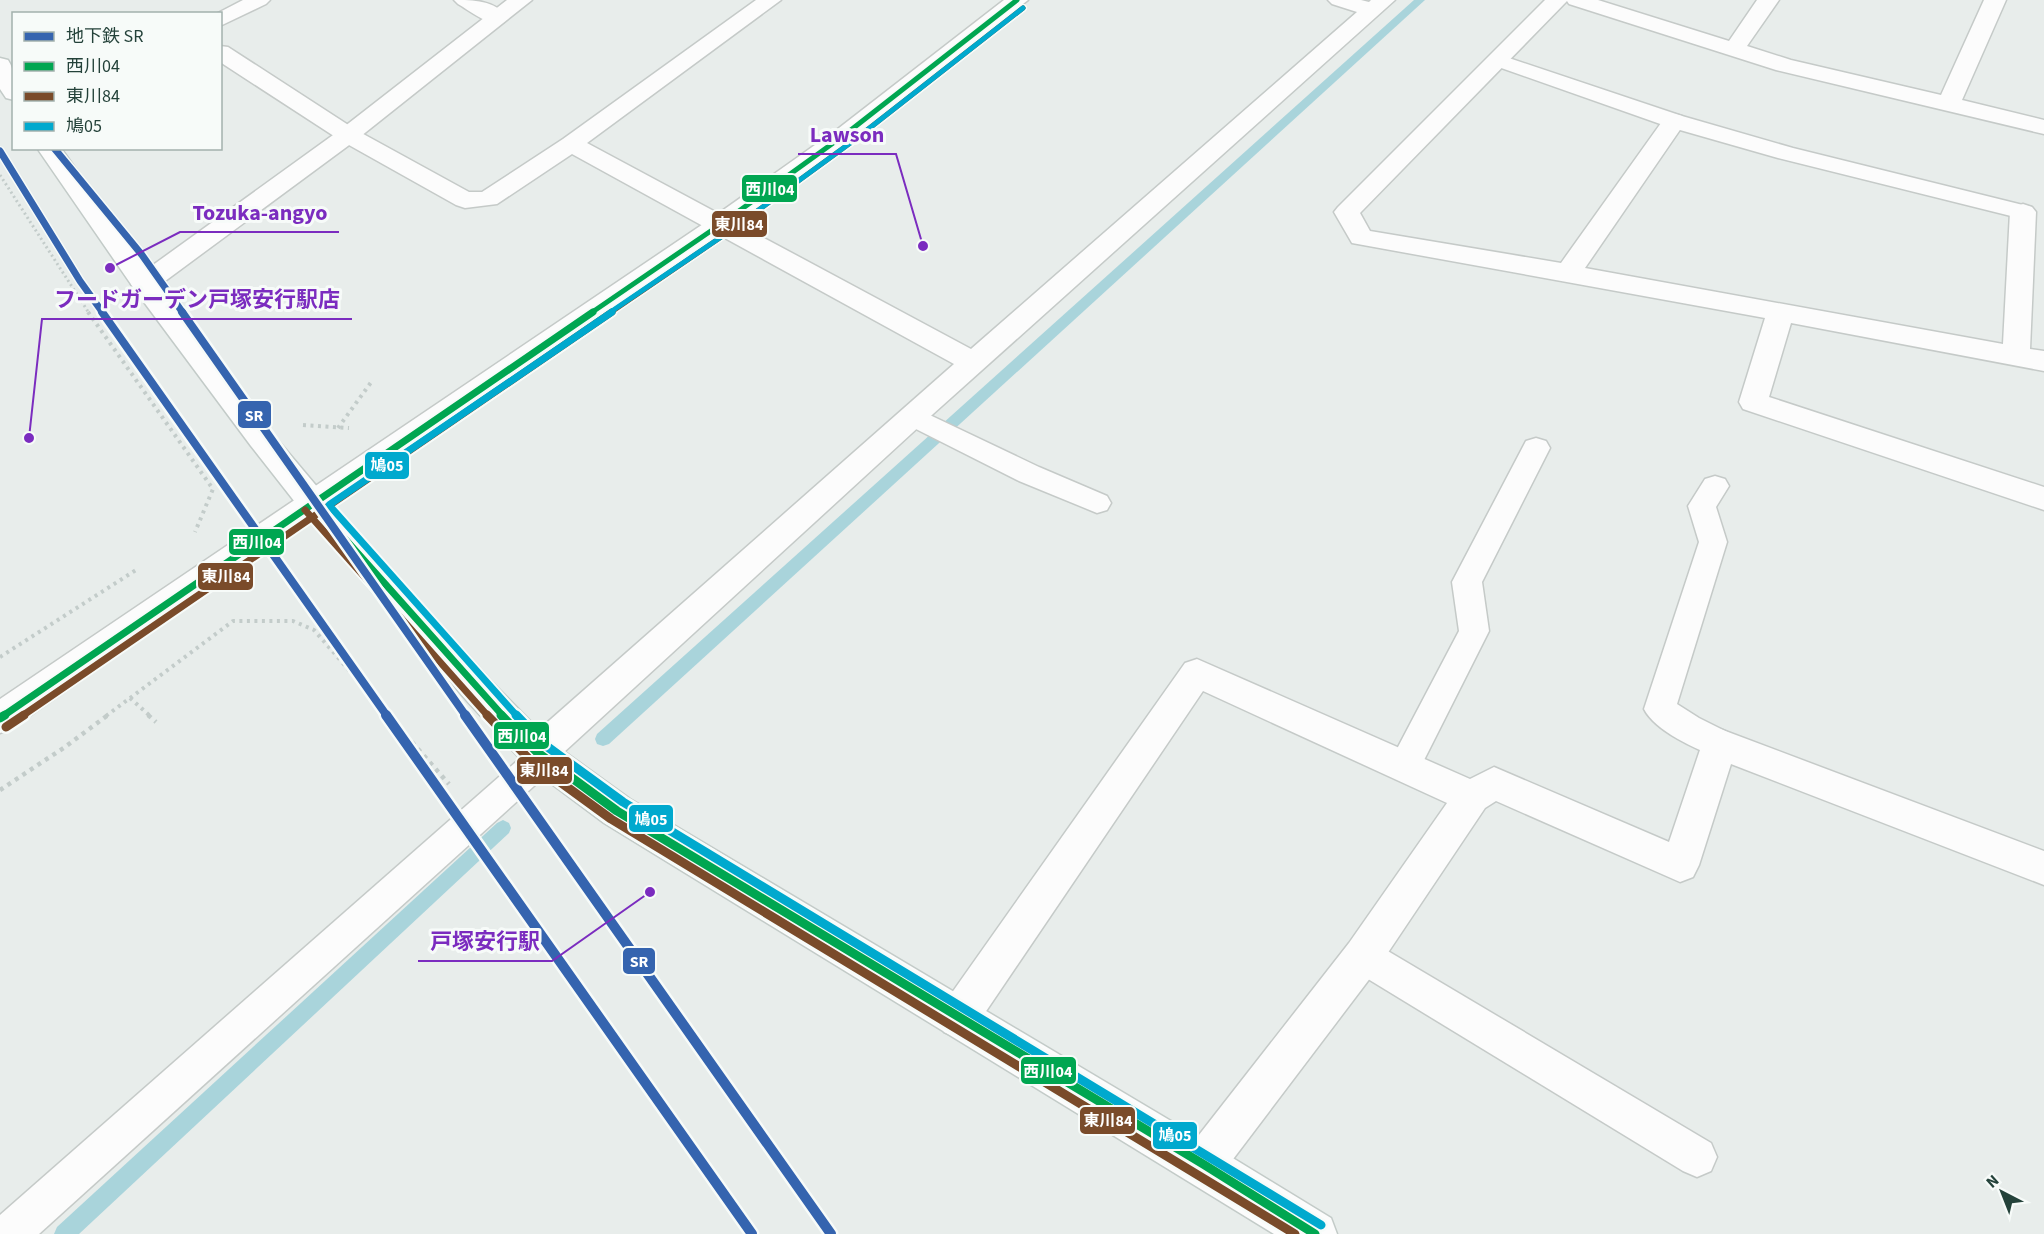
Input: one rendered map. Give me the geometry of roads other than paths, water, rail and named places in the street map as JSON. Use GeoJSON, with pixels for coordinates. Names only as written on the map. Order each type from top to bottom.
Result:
{"type":"FeatureCollection","features":[{"type":"Feature","properties":{"kind":"street"},"geometry":{"type":"LineString","coordinates":[[222,19],[259,0]]}},
{"type":"Feature","properties":{"kind":"street"},"geometry":{"type":"LineString","coordinates":[[465,0],[496,17]]}},
{"type":"Feature","properties":{"kind":"street"},"geometry":{"type":"LineString","coordinates":[[144,284],[348,135],[520,0]]}},
{"type":"Feature","properties":{"kind":"street"},"geometry":{"type":"LineString","coordinates":[[222,53],[348,135],[465,201],[488,199],[571,144],[770,0]]}},
{"type":"Feature","properties":{"kind":"street"},"geometry":{"type":"LineString","coordinates":[[0,718],[722,224],[856,126],[1017,0]]}},
{"type":"Feature","properties":{"kind":"street"},"geometry":{"type":"LineString","coordinates":[[1339,0],[1378,5]]}},
{"type":"Feature","properties":{"kind":"street"},"geometry":{"type":"LineString","coordinates":[[1557,0],[1347,212],[1361,237],[2044,361]]}},
{"type":"Feature","properties":{"kind":"street"},"geometry":{"type":"LineString","coordinates":[[1576,0],[1734,50],[2044,127]]}},
{"type":"Feature","properties":{"kind":"street"},"geometry":{"type":"LineString","coordinates":[[1734,50],[1768,0]]}},
{"type":"Feature","properties":{"kind":"street"},"geometry":{"type":"LineString","coordinates":[[1948,105],[1995,0]]}},
{"type":"Feature","properties":{"kind":"street"},"geometry":{"type":"LineString","coordinates":[[541,755],[913,416],[1378,5]]}},
{"type":"Feature","properties":{"kind":"street"},"geometry":{"type":"LineString","coordinates":[[1568,273],[1674,121]]}},
{"type":"Feature","properties":{"kind":"street"},"geometry":{"type":"LineString","coordinates":[[571,144],[722,224],[974,363]]}},
{"type":"Feature","properties":{"kind":"street"},"geometry":{"type":"LineString","coordinates":[[50,150],[144,284],[261,439],[313,502],[480,692],[541,755],[616,811],[1203,1164],[1315,1234]]}},
{"type":"Feature","properties":{"kind":"street"},"geometry":{"type":"LineString","coordinates":[[2016,356],[2023,212]]}},
{"type":"Feature","properties":{"kind":"street"},"geometry":{"type":"LineString","coordinates":[[1780,313],[1754,402],[2044,499]]}},
{"type":"Feature","properties":{"kind":"street"},"geometry":{"type":"LineString","coordinates":[[958,1018],[1197,673],[1472,798]]}},
{"type":"Feature","properties":{"kind":"street"},"geometry":{"type":"LineString","coordinates":[[1203,1164],[1363,956],[1472,798],[1494,783],[1680,866],[1720,744],[2044,868]]}},
{"type":"Feature","properties":{"kind":"lane"},"geometry":{"type":"LineString","coordinates":[[1497,60],[1674,121],[1797,156],[2023,212]]}},
{"type":"Feature","properties":{"kind":"lane"},"geometry":{"type":"LineString","coordinates":[[913,416],[1029,474],[1097,503]]}},
{"type":"Feature","properties":{"kind":"lane"},"geometry":{"type":"LineString","coordinates":[[1404,766],[1474,631],[1467,582],[1536,448]]}},
{"type":"Feature","properties":{"kind":"lane"},"geometry":{"type":"LineString","coordinates":[[1715,486],[1702,506],[1713,542],[1660,709],[1688,728],[1720,744]]}},
{"type":"Feature","properties":{"kind":"lane"},"geometry":{"type":"LineString","coordinates":[[9,1234],[541,755]]}},
{"type":"Feature","properties":{"kind":"lane"},"geometry":{"type":"LineString","coordinates":[[1363,956],[1697,1158]]}},
{"type":"Feature","properties":{"kind":"waterway"},"geometry":{"type":"LineString","coordinates":[[603,739],[1420,0]]}},
{"type":"Feature","properties":{"kind":"waterway"},"geometry":{"type":"LineString","coordinates":[[64,1234],[503,828]]}},
{"type":"Feature","properties":{"kind":"metro line","name":"SR"},"geometry":{"type":"LineString","coordinates":[[56,150],[142,255],[831,1234]]}},
{"type":"Feature","properties":{"kind":"metro line","name":"SR"},"geometry":{"type":"LineString","coordinates":[[0,151],[80,281],[752,1234]]}},
{"type":"Feature","properties":{"kind":"place","name":"Lawson"},"geometry":{"type":"Point","coordinates":[923,246]}},
{"type":"Feature","properties":{"kind":"place","name":"Tozuka-angyo"},"geometry":{"type":"Point","coordinates":[110,268]}},
{"type":"Feature","properties":{"kind":"place","name":"フードガーデン戸塚安行駅店"},"geometry":{"type":"Point","coordinates":[29,438]}},
{"type":"Feature","properties":{"kind":"place","name":"戸塚安行駅"},"geometry":{"type":"Point","coordinates":[650,892]}}]}
